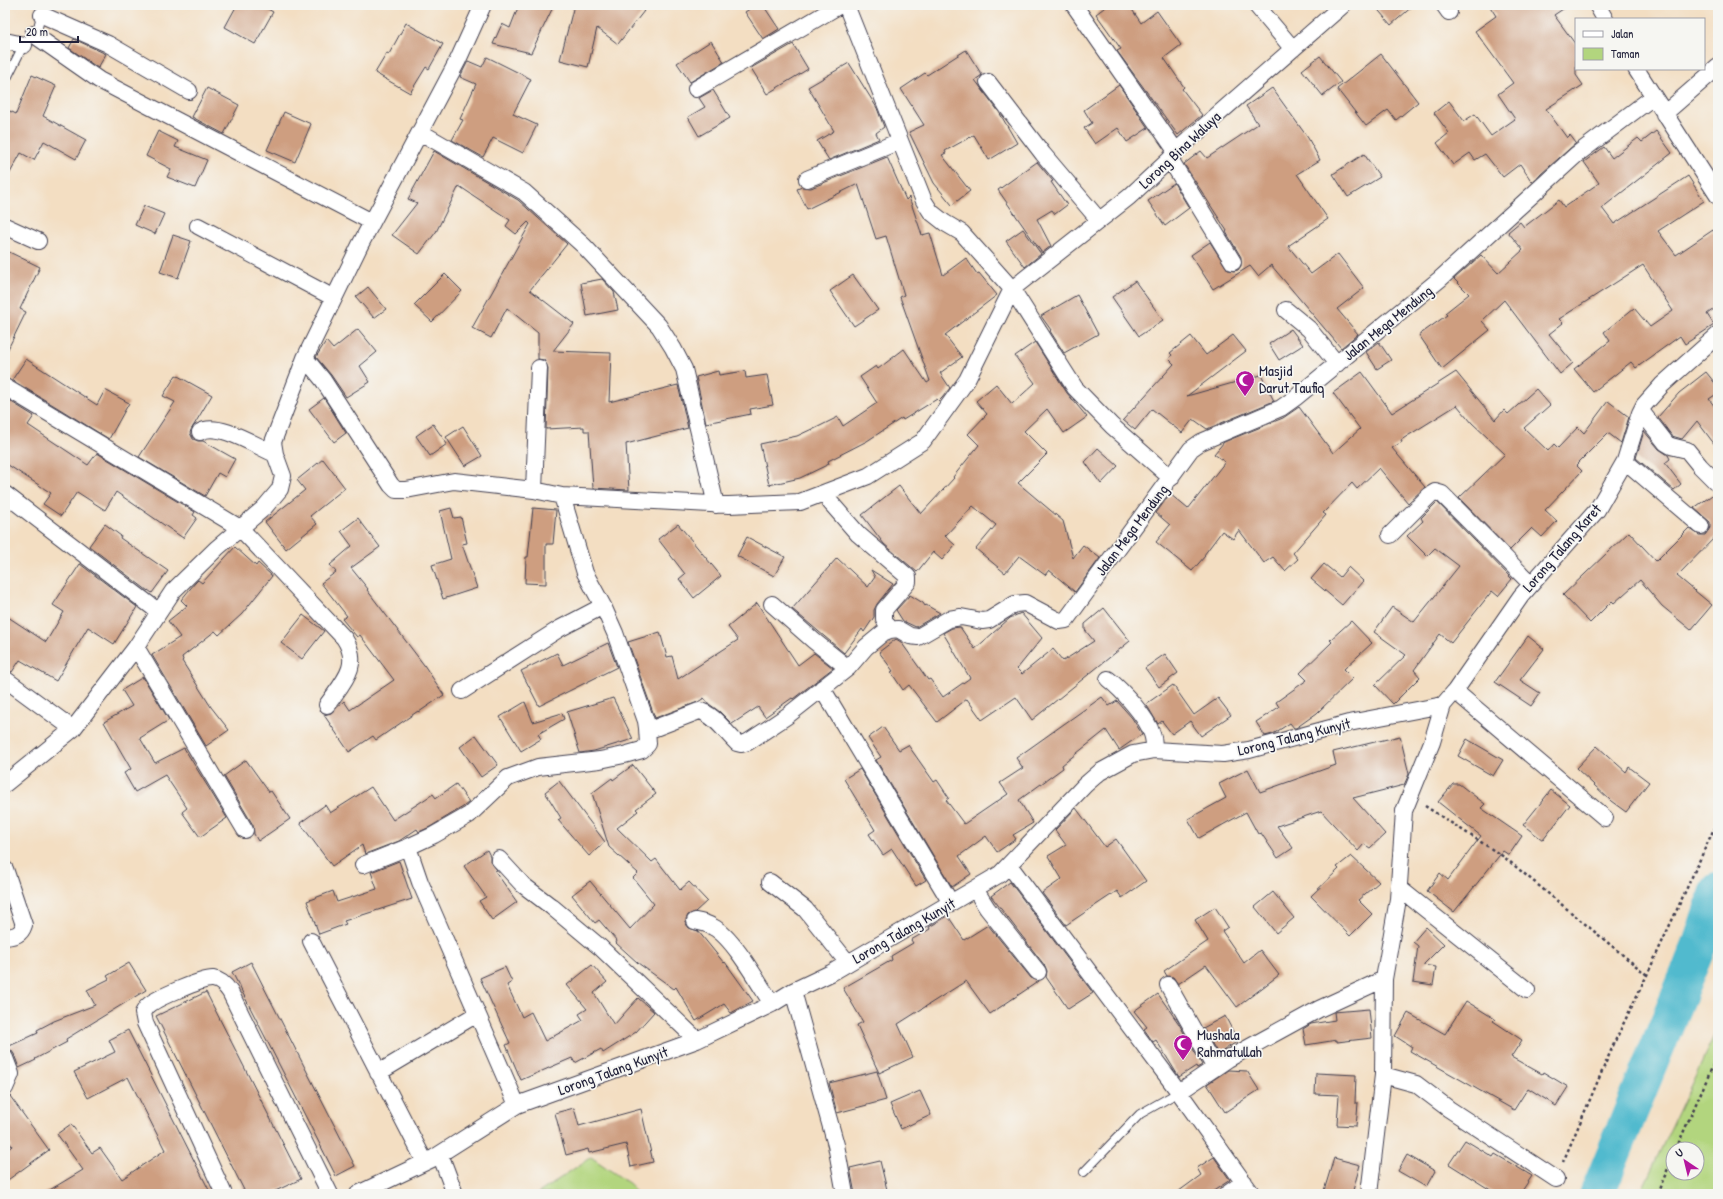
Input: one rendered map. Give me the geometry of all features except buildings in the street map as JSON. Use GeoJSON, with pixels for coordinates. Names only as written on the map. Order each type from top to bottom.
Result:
{"type":"FeatureCollection","features":[{"type":"Feature","properties":{"kind":"street"},"geometry":{"type":"LineString","coordinates":[[5,784],[72,729],[136,647],[173,591],[240,528],[264,508],[280,489],[283,476],[275,454],[273,442],[305,358],[372,222],[458,60],[484,5]]}},
{"type":"Feature","properties":{"kind":"street"},"geometry":{"type":"LineString","coordinates":[[696,89],[840,5]]}},
{"type":"Feature","properties":{"kind":"street"},"geometry":{"type":"LineString","coordinates":[[846,5],[924,201],[931,212],[945,223],[962,233],[1012,289],[1075,388],[1112,426],[1171,478]]}},
{"type":"Feature","properties":{"kind":"street"},"geometry":{"type":"LineString","coordinates":[[1074,5],[1173,155],[1232,262]]}},
{"type":"Feature","properties":{"kind":"street"},"geometry":{"type":"LineString","coordinates":[[1256,5],[1293,49]]}},
{"type":"Feature","properties":{"kind":"street","name":"Lorong Bina Waluya"},"geometry":{"type":"LineString","coordinates":[[1012,289],[1129,197],[1173,155],[1343,5]]}},
{"type":"Feature","properties":{"kind":"street"},"geometry":{"type":"LineString","coordinates":[[1597,5],[1604,18]]}},
{"type":"Feature","properties":{"kind":"street"},"geometry":{"type":"LineString","coordinates":[[43,10],[108,44],[188,90]]}},
{"type":"Feature","properties":{"kind":"street"},"geometry":{"type":"LineString","coordinates":[[5,41],[28,39],[99,80],[372,222]]}},
{"type":"Feature","properties":{"kind":"street"},"geometry":{"type":"LineString","coordinates":[[1664,114],[1718,67]]}},
{"type":"Feature","properties":{"kind":"street"},"geometry":{"type":"LineString","coordinates":[[1637,70],[1718,196]]}},
{"type":"Feature","properties":{"kind":"street"},"geometry":{"type":"LineString","coordinates":[[988,82],[1043,154],[1100,220]]}},
{"type":"Feature","properties":{"kind":"street","name":"Jalan Mega Mendung"},"geometry":{"type":"LineString","coordinates":[[890,630],[898,629],[910,636],[918,637],[949,618],[961,617],[982,621],[989,620],[1015,604],[1025,603],[1059,621],[1064,621],[1191,449],[1196,445],[1281,408],[1440,279],[1576,155],[1653,97]]}},
{"type":"Feature","properties":{"kind":"street"},"geometry":{"type":"LineString","coordinates":[[420,132],[524,192],[584,246],[659,326],[684,369],[716,505]]}},
{"type":"Feature","properties":{"kind":"street"},"geometry":{"type":"LineString","coordinates":[[806,179],[900,141]]}},
{"type":"Feature","properties":{"kind":"street"},"geometry":{"type":"LineString","coordinates":[[5,226],[38,241]]}},
{"type":"Feature","properties":{"kind":"street"},"geometry":{"type":"LineString","coordinates":[[198,226],[334,298]]}},
{"type":"Feature","properties":{"kind":"street"},"geometry":{"type":"LineString","coordinates":[[305,358],[323,380],[391,485],[396,490],[406,490],[454,481],[534,490],[562,496],[716,505],[800,502],[868,476],[923,440],[967,380],[1012,289]]}},
{"type":"Feature","properties":{"kind":"street"},"geometry":{"type":"LineString","coordinates":[[1286,310],[1309,329],[1337,364]]}},
{"type":"Feature","properties":{"kind":"street","name":"Lorong Talang Karet"},"geometry":{"type":"LineString","coordinates":[[1443,705],[1455,691],[1521,596],[1597,510],[1625,461],[1641,411],[1651,396],[1718,335]]}},
{"type":"Feature","properties":{"kind":"street"},"geometry":{"type":"LineString","coordinates":[[534,490],[539,368]]}},
{"type":"Feature","properties":{"kind":"street"},"geometry":{"type":"LineString","coordinates":[[5,386],[240,528],[344,638],[350,648],[353,657],[351,668],[327,705]]}},
{"type":"Feature","properties":{"kind":"street"},"geometry":{"type":"LineString","coordinates":[[1641,411],[1666,443],[1690,452],[1700,466],[1718,484]]}},
{"type":"Feature","properties":{"kind":"street"},"geometry":{"type":"LineString","coordinates":[[200,432],[209,429],[220,429],[275,454]]}},
{"type":"Feature","properties":{"kind":"street"},"geometry":{"type":"LineString","coordinates":[[1625,461],[1701,526]]}},
{"type":"Feature","properties":{"kind":"street"},"geometry":{"type":"LineString","coordinates":[[647,728],[655,728],[699,711],[706,713],[736,743],[741,744],[748,742],[759,736],[848,668],[866,647],[882,634],[890,630],[884,619],[884,610],[908,582],[908,577],[858,534],[830,502],[828,491]]}},
{"type":"Feature","properties":{"kind":"street"},"geometry":{"type":"LineString","coordinates":[[1390,536],[1430,495],[1434,492],[1438,492],[1447,499],[1532,584]]}},
{"type":"Feature","properties":{"kind":"street"},"geometry":{"type":"LineString","coordinates":[[5,494],[159,612]]}},
{"type":"Feature","properties":{"kind":"street"},"geometry":{"type":"LineString","coordinates":[[363,865],[434,836],[469,815],[508,778],[538,767],[600,760],[642,750],[648,744],[646,721],[615,633],[603,606],[585,573],[562,496]]}},
{"type":"Feature","properties":{"kind":"street"},"geometry":{"type":"LineString","coordinates":[[772,604],[814,641],[848,668]]}},
{"type":"Feature","properties":{"kind":"street"},"geometry":{"type":"LineString","coordinates":[[462,691],[559,629],[603,606]]}},
{"type":"Feature","properties":{"kind":"street"},"geometry":{"type":"LineString","coordinates":[[136,647],[245,830]]}},
{"type":"Feature","properties":{"kind":"street"},"geometry":{"type":"LineString","coordinates":[[5,679],[72,729]]}},
{"type":"Feature","properties":{"kind":"street"},"geometry":{"type":"LineString","coordinates":[[1108,679],[1119,688],[1147,724],[1153,734],[1154,750]]}},
{"type":"Feature","properties":{"kind":"street"},"geometry":{"type":"LineString","coordinates":[[822,688],[951,903]]}},
{"type":"Feature","properties":{"kind":"street"},"geometry":{"type":"LineString","coordinates":[[1455,691],[1605,818]]}},
{"type":"Feature","properties":{"kind":"street"},"geometry":{"type":"LineString","coordinates":[[1369,1194],[1383,1075],[1384,979],[1399,888],[1404,811],[1411,797],[1432,742],[1443,705]]}},
{"type":"Feature","properties":{"kind":"street","name":"Lorong Talang Kunyit"},"geometry":{"type":"LineString","coordinates":[[358,1194],[440,1154],[517,1105],[697,1040],[772,1004],[793,991],[831,973],[1000,874],[1073,796],[1100,772],[1133,754],[1154,750],[1223,754],[1249,750],[1349,723],[1443,705]]}},
{"type":"Feature","properties":{"kind":"street"},"geometry":{"type":"LineString","coordinates":[[408,847],[420,882],[517,1105]]}},
{"type":"Feature","properties":{"kind":"street"},"geometry":{"type":"LineString","coordinates":[[499,860],[523,885],[601,948],[697,1040]]}},
{"type":"Feature","properties":{"kind":"street"},"geometry":{"type":"LineString","coordinates":[[1009,865],[1248,1188],[1227,1194]]}},
{"type":"Feature","properties":{"kind":"street"},"geometry":{"type":"LineString","coordinates":[[5,869],[24,926],[22,932],[18,935],[5,937]]}},
{"type":"Feature","properties":{"kind":"street"},"geometry":{"type":"LineString","coordinates":[[770,882],[805,909],[848,963]]}},
{"type":"Feature","properties":{"kind":"street"},"geometry":{"type":"LineString","coordinates":[[1399,888],[1527,990]]}},
{"type":"Feature","properties":{"kind":"street"},"geometry":{"type":"LineString","coordinates":[[975,889],[987,908],[1038,972]]}},
{"type":"Feature","properties":{"kind":"street"},"geometry":{"type":"LineString","coordinates":[[695,920],[713,927],[723,935],[735,949],[772,1004]]}},
{"type":"Feature","properties":{"kind":"street"},"geometry":{"type":"LineString","coordinates":[[311,941],[425,1162]]}},
{"type":"Feature","properties":{"kind":"street"},"geometry":{"type":"LineString","coordinates":[[224,1194],[145,1023],[144,1013],[148,1006],[156,1000],[196,983],[211,979],[223,984],[230,992],[330,1194]]}},
{"type":"Feature","properties":{"kind":"street"},"geometry":{"type":"LineString","coordinates":[[1178,1092],[1215,1068],[1319,1009],[1384,979]]}},
{"type":"Feature","properties":{"kind":"street"},"geometry":{"type":"LineString","coordinates":[[1168,985],[1215,1068]]}},
{"type":"Feature","properties":{"kind":"street"},"geometry":{"type":"LineString","coordinates":[[793,991],[836,1145],[845,1194]]}},
{"type":"Feature","properties":{"kind":"street"},"geometry":{"type":"LineString","coordinates":[[378,1072],[477,1014]]}},
{"type":"Feature","properties":{"kind":"street"},"geometry":{"type":"LineString","coordinates":[[5,1058],[11,1074],[5,1088]]}},
{"type":"Feature","properties":{"kind":"street"},"geometry":{"type":"LineString","coordinates":[[1383,1075],[1416,1084],[1449,1108],[1556,1179]]}},
{"type":"Feature","properties":{"kind":"street"},"geometry":{"type":"LineString","coordinates":[[440,1154],[455,1194]]}},
{"type":"Feature","properties":{"kind":"lane"},"geometry":{"type":"LineString","coordinates":[[5,82],[28,39],[38,28],[43,10]]}},
{"type":"Feature","properties":{"kind":"lane"},"geometry":{"type":"LineString","coordinates":[[1084,1172],[1140,1114],[1178,1092]]}},
{"type":"Feature","properties":{"kind":"path"},"geometry":{"type":"LineString","coordinates":[[1411,797],[1504,857],[1647,975]]}},
{"type":"Feature","properties":{"kind":"path"},"geometry":{"type":"LineString","coordinates":[[1556,1179],[1616,1039],[1718,820]]}},
{"type":"Feature","properties":{"kind":"path"},"geometry":{"type":"LineString","coordinates":[[1680,1141],[1718,1054]]}},
{"type":"Feature","properties":{"kind":"path"},"geometry":{"type":"LineString","coordinates":[[1657,1194],[1665,1176]]}},
{"type":"Feature","properties":{"kind":"green space"},"geometry":{"type":"Polygon","coordinates":[[[1718,1027],[1718,1194],[1640,1194],[1718,1027]]]}},
{"type":"Feature","properties":{"kind":"green space"},"geometry":{"type":"Polygon","coordinates":[[[591,1157],[630,1184],[637,1194],[537,1194],[591,1157]]]}},
{"type":"Feature","properties":{"kind":"waterway"},"geometry":{"type":"LineString","coordinates":[[1597,1194],[1700,943],[1718,890]]}},
{"type":"Feature","properties":{"kind":"place","name":"Masjid Darut Taufiq"},"geometry":{"type":"Point","coordinates":[1245,397]}},
{"type":"Feature","properties":{"kind":"place","name":"Mushala Rahmatullah"},"geometry":{"type":"Point","coordinates":[1183,1061]}}]}
